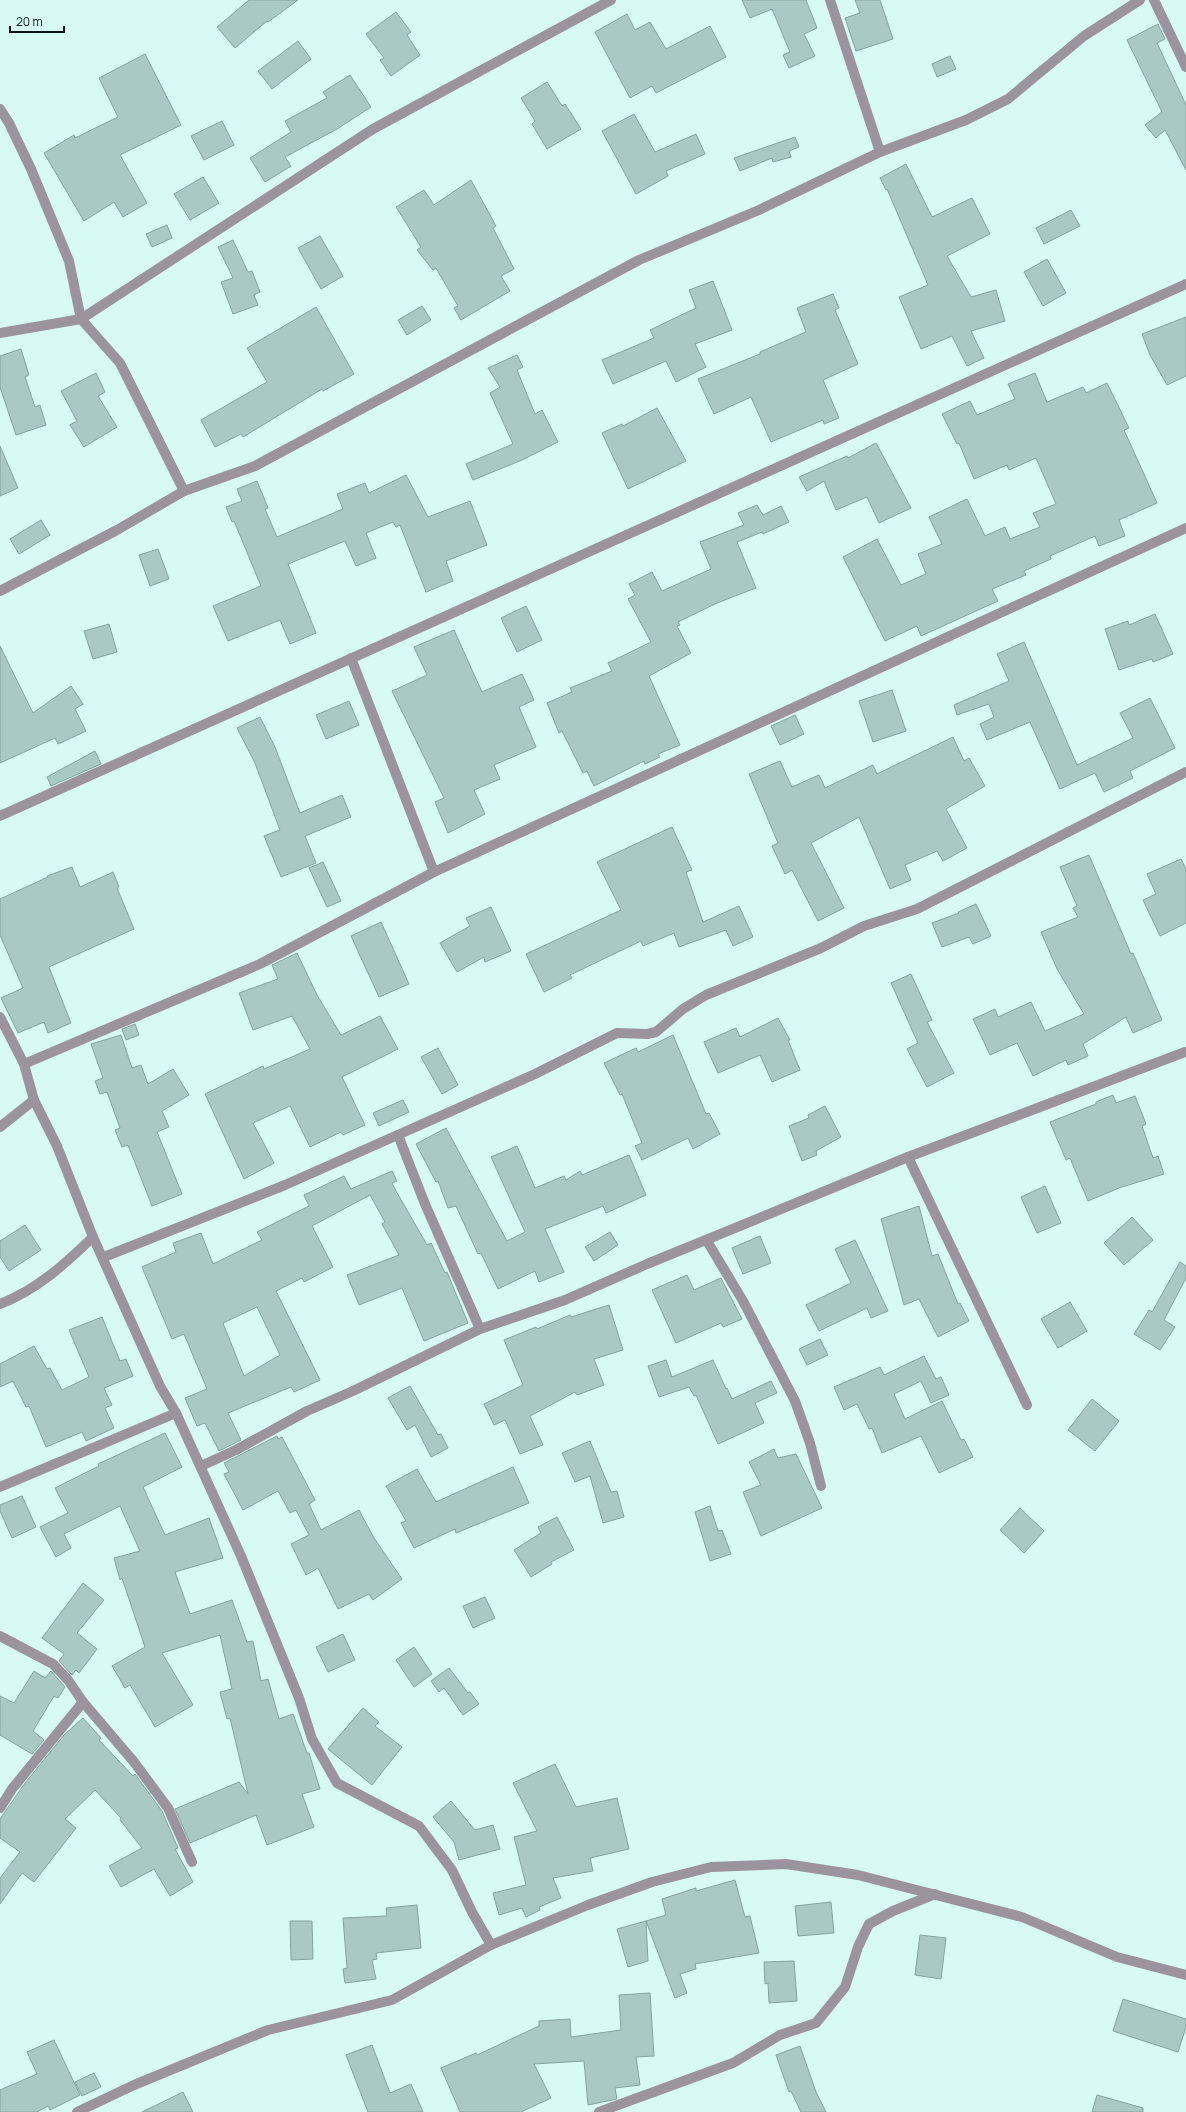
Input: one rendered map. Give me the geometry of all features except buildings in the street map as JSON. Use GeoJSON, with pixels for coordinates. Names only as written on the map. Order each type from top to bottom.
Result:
{"type":"FeatureCollection","features":[{"type":"Feature","properties":{"kind":"street"},"geometry":{"type":"LineString","coordinates":[[0,333],[81,319],[373,129],[611,0]]}},
{"type":"Feature","properties":{"kind":"street"},"geometry":{"type":"LineString","coordinates":[[830,0],[880,152]]}},
{"type":"Feature","properties":{"kind":"street"},"geometry":{"type":"LineString","coordinates":[[0,590],[117,530],[184,491],[255,466],[639,260],[759,210],[880,152],[966,120],[1008,99],[1084,36],[1140,0]]}},
{"type":"Feature","properties":{"kind":"street"},"geometry":{"type":"LineString","coordinates":[[1154,0],[1186,68]]}},
{"type":"Feature","properties":{"kind":"street"},"geometry":{"type":"LineString","coordinates":[[0,109],[31,169],[69,262],[81,319],[120,363],[184,491]]}},
{"type":"Feature","properties":{"kind":"street"},"geometry":{"type":"LineString","coordinates":[[0,816],[1186,284]]}},
{"type":"Feature","properties":{"kind":"street"},"geometry":{"type":"LineString","coordinates":[[24,1064],[260,964],[434,872],[1186,528]]}},
{"type":"Feature","properties":{"kind":"street"},"geometry":{"type":"LineString","coordinates":[[351,658],[434,872]]}},
{"type":"Feature","properties":{"kind":"street"},"geometry":{"type":"LineString","coordinates":[[104,1257],[285,1185],[535,1074],[617,1033],[647,1034],[656,1032],[683,1009],[706,995],[821,948],[864,926],[916,908],[1186,772]]}},
{"type":"Feature","properties":{"kind":"street"},"geometry":{"type":"LineString","coordinates":[[0,1017],[24,1064],[34,1100],[57,1146],[94,1237],[160,1386],[176,1413],[244,1563],[299,1698],[312,1739],[337,1782],[419,1826],[452,1870],[472,1912],[491,1945]]}},
{"type":"Feature","properties":{"kind":"street"},"geometry":{"type":"LineString","coordinates":[[201,1466],[236,1450],[307,1411],[353,1391],[480,1329],[565,1300],[647,1264],[707,1241],[908,1157],[1185,1052]]}},
{"type":"Feature","properties":{"kind":"street"},"geometry":{"type":"LineString","coordinates":[[0,1127],[34,1100]]}},
{"type":"Feature","properties":{"kind":"street"},"geometry":{"type":"LineString","coordinates":[[398,1135],[425,1204],[480,1329]]}},
{"type":"Feature","properties":{"kind":"street"},"geometry":{"type":"LineString","coordinates":[[908,1157],[1028,1405]]}},
{"type":"Feature","properties":{"kind":"street"},"geometry":{"type":"LineString","coordinates":[[0,1304],[14,1299],[62,1267],[94,1237]]}},
{"type":"Feature","properties":{"kind":"street"},"geometry":{"type":"LineString","coordinates":[[707,1241],[743,1301],[795,1400],[810,1443],[821,1486]]}},
{"type":"Feature","properties":{"kind":"street"},"geometry":{"type":"LineString","coordinates":[[0,1487],[176,1413]]}},
{"type":"Feature","properties":{"kind":"street"},"geometry":{"type":"LineString","coordinates":[[0,1636],[53,1664],[68,1680],[83,1702],[134,1762],[168,1808],[192,1862]]}},
{"type":"Feature","properties":{"kind":"street"},"geometry":{"type":"LineString","coordinates":[[0,1808],[12,1790],[83,1702]]}},
{"type":"Feature","properties":{"kind":"street"},"geometry":{"type":"LineString","coordinates":[[77,2112],[134,2085],[268,2030],[392,2000],[491,1945],[588,1905],[652,1882],[712,1867],[786,1864],[858,1876],[935,1894],[1022,1917],[1117,1957],[1186,1975]]}},
{"type":"Feature","properties":{"kind":"street"},"geometry":{"type":"LineString","coordinates":[[600,2112],[733,2063],[780,2035],[816,2023],[845,1987],[858,1947],[869,1924],[893,1911],[935,1894]]}}]}
